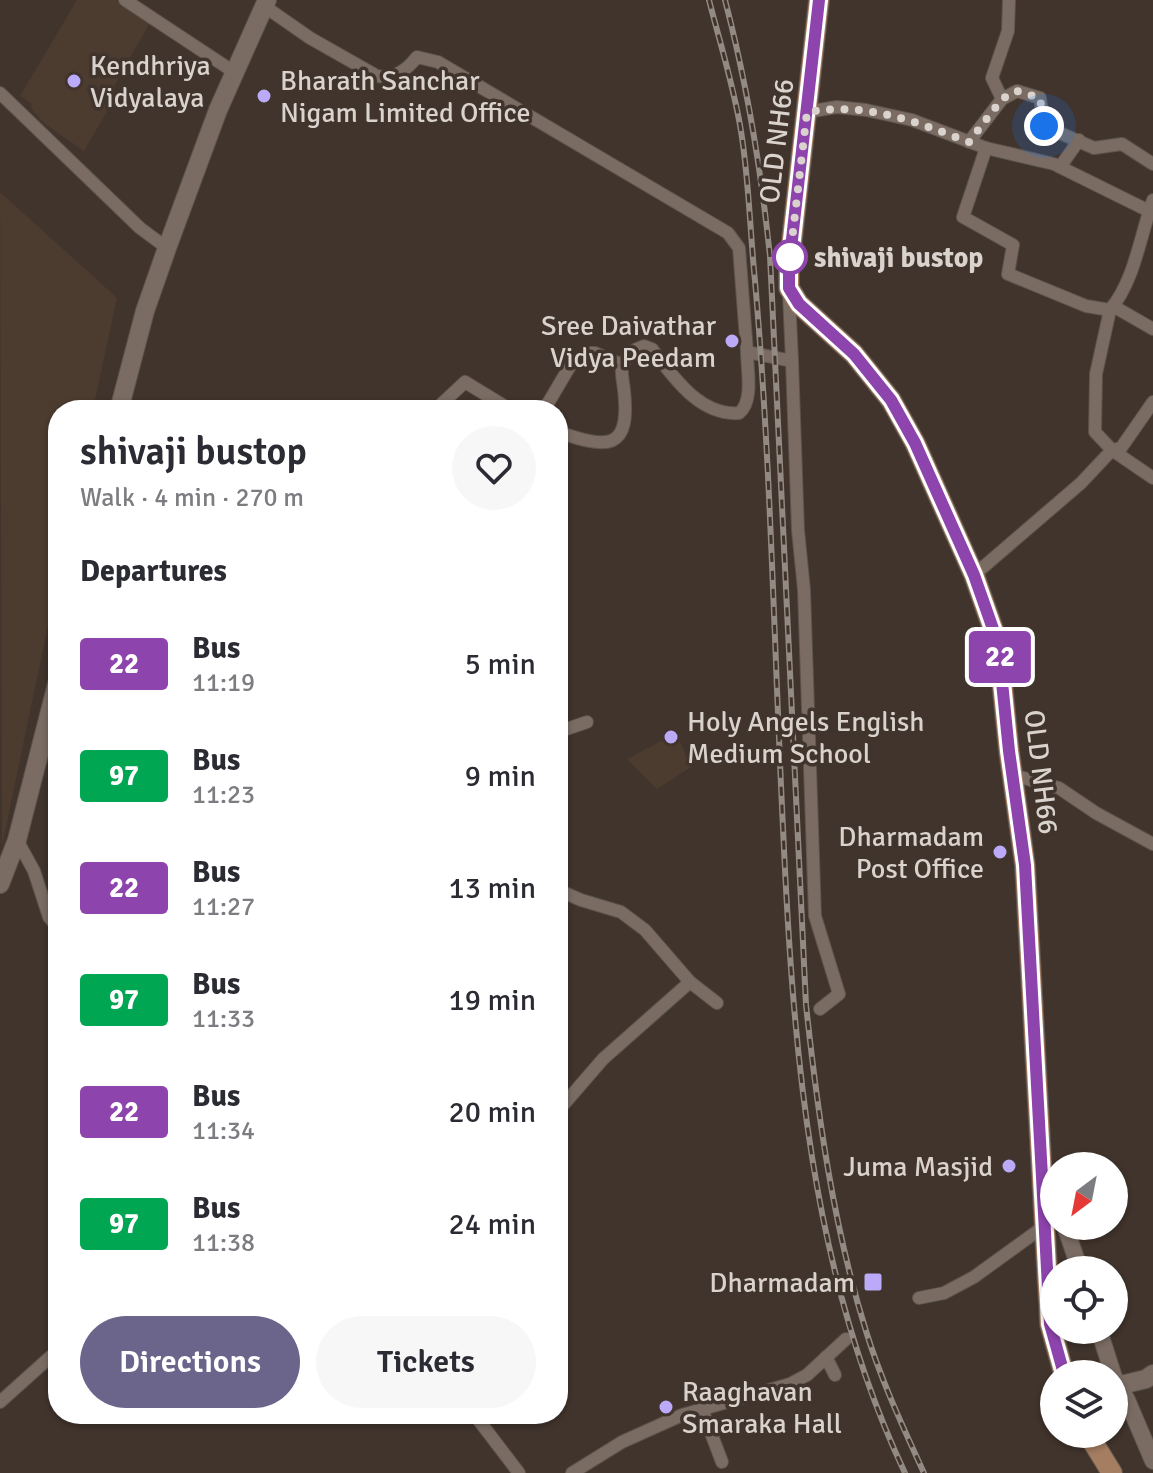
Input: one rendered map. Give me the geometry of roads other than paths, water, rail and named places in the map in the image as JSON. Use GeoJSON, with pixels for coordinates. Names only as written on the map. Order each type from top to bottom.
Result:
{"type":"FeatureCollection","features":[{"type":"Feature","properties":{"kind":"main road","name":"OLD NH66"},"geometry":{"type":"LineString","coordinates":[[819,0],[789,288],[799,304],[854,354],[891,400],[915,443],[974,575],[998,643],[1025,865],[1040,1172]]}},
{"type":"Feature","properties":{"kind":"main road"},"geometry":{"type":"LineString","coordinates":[[122,400],[145,311],[167,248],[234,72],[265,3]]}},
{"type":"Feature","properties":{"kind":"main road"},"geometry":{"type":"LineString","coordinates":[[0,884],[17,840],[48,719]]}},
{"type":"Feature","properties":{"kind":"main road","name":"OLD NH66"},"geometry":{"type":"LineString","coordinates":[[1044,1240],[1050,1324],[1060,1360]]}},
{"type":"Feature","properties":{"kind":"main road"},"geometry":{"type":"LineString","coordinates":[[1128,1379],[1146,1379],[1153,1374]]}},
{"type":"Feature","properties":{"kind":"main road"},"geometry":{"type":"LineString","coordinates":[[1097,1448],[1112,1473]]}},
{"type":"Feature","properties":{"kind":"street"},"geometry":{"type":"LineString","coordinates":[[125,0],[234,72]]}},
{"type":"Feature","properties":{"kind":"street"},"geometry":{"type":"LineString","coordinates":[[1002,99],[992,78],[1008,31],[1009,0]]}},
{"type":"Feature","properties":{"kind":"street"},"geometry":{"type":"LineString","coordinates":[[265,3],[310,38],[377,76],[385,78],[407,69],[417,57],[438,62],[728,233],[739,248],[747,352],[745,410],[733,414],[701,403],[686,391],[648,347],[632,351],[622,365],[626,425],[620,437],[611,442],[568,436]]}},
{"type":"Feature","properties":{"kind":"street"},"geometry":{"type":"LineString","coordinates":[[969,142],[1002,99],[1017,91],[1040,98],[1044,126],[1094,148],[1122,144],[1153,164]]}},
{"type":"Feature","properties":{"kind":"street"},"geometry":{"type":"LineString","coordinates":[[0,93],[140,228],[167,248]]}},
{"type":"Feature","properties":{"kind":"street"},"geometry":{"type":"LineString","coordinates":[[807,112],[837,107],[912,120],[986,148],[1060,167],[1151,206],[1139,248],[1112,308],[1096,374],[1095,432],[1112,450],[1153,478]]}},
{"type":"Feature","properties":{"kind":"street"},"geometry":{"type":"LineString","coordinates":[[1060,167],[1079,140]]}},
{"type":"Feature","properties":{"kind":"street"},"geometry":{"type":"LineString","coordinates":[[986,148],[963,217],[1013,245],[1008,274],[1086,306],[1112,308],[1153,329]]}},
{"type":"Feature","properties":{"kind":"street"},"geometry":{"type":"LineString","coordinates":[[789,288],[798,530],[804,590],[815,916],[839,994],[820,1009]]}},
{"type":"Feature","properties":{"kind":"street"},"geometry":{"type":"LineString","coordinates":[[747,352],[792,361]]}},
{"type":"Feature","properties":{"kind":"street"},"geometry":{"type":"LineString","coordinates":[[550,400],[573,361],[579,357],[595,353],[622,365]]}},
{"type":"Feature","properties":{"kind":"street"},"geometry":{"type":"LineString","coordinates":[[446,400],[465,382],[495,400]]}},
{"type":"Feature","properties":{"kind":"street"},"geometry":{"type":"LineString","coordinates":[[974,575],[1081,483],[1112,450],[1121,448],[1153,402]]}},
{"type":"Feature","properties":{"kind":"street"},"geometry":{"type":"LineString","coordinates":[[568,729],[587,722]]}},
{"type":"Feature","properties":{"kind":"street"},"geometry":{"type":"LineString","coordinates":[[1013,775],[1059,788],[1096,813],[1153,844]]}},
{"type":"Feature","properties":{"kind":"street"},"geometry":{"type":"LineString","coordinates":[[17,840],[34,871],[48,914]]}},
{"type":"Feature","properties":{"kind":"street"},"geometry":{"type":"LineString","coordinates":[[568,893],[621,912],[645,930],[690,982],[717,1003]]}},
{"type":"Feature","properties":{"kind":"street"},"geometry":{"type":"LineString","coordinates":[[568,1099],[603,1059],[690,982]]}},
{"type":"Feature","properties":{"kind":"street"},"geometry":{"type":"LineString","coordinates":[[919,1298],[944,1293],[974,1277],[1040,1229]]}},
{"type":"Feature","properties":{"kind":"street"},"geometry":{"type":"LineString","coordinates":[[572,1473],[622,1442],[696,1411],[790,1384],[807,1375],[846,1339]]}},
{"type":"Feature","properties":{"kind":"street"},"geometry":{"type":"LineString","coordinates":[[826,1357],[835,1375]]}},
{"type":"Feature","properties":{"kind":"street"},"geometry":{"type":"LineString","coordinates":[[0,1402],[48,1359]]}},
{"type":"Feature","properties":{"kind":"street"},"geometry":{"type":"LineString","coordinates":[[1128,1402],[1153,1461]]}},
{"type":"Feature","properties":{"kind":"street"},"geometry":{"type":"LineString","coordinates":[[696,1411],[703,1412],[722,1462]]}},
{"type":"Feature","properties":{"kind":"street"},"geometry":{"type":"LineString","coordinates":[[482,1424],[519,1473]]}},
{"type":"Feature","properties":{"kind":"railway"},"geometry":{"type":"LineString","coordinates":[[709,0],[738,115],[748,187],[765,418],[787,911],[801,1076],[827,1239],[847,1318],[873,1397],[905,1473]]}},
{"type":"Feature","properties":{"kind":"railway"},"geometry":{"type":"LineString","coordinates":[[725,0],[752,127],[770,256],[806,1005],[816,1088],[828,1170],[854,1291],[878,1367],[924,1473]]}},
{"type":"Feature","properties":{"kind":"place","name":"Kendhriya Vidyalaya"},"geometry":{"type":"Point","coordinates":[74,81]}},
{"type":"Feature","properties":{"kind":"place","name":"Bharath Sanchar Nigam Limited Office"},"geometry":{"type":"Point","coordinates":[264,96]}},
{"type":"Feature","properties":{"kind":"place","name":"shivaji bustop"},"geometry":{"type":"Point","coordinates":[790,257]}},
{"type":"Feature","properties":{"kind":"place","name":"Sree Daivathar Vidya Peedam"},"geometry":{"type":"Point","coordinates":[732,341]}},
{"type":"Feature","properties":{"kind":"place","name":"Holy Angels English Medium School"},"geometry":{"type":"Point","coordinates":[671,737]}},
{"type":"Feature","properties":{"kind":"place","name":"Dharmadam Post Office"},"geometry":{"type":"Point","coordinates":[1000,852]}},
{"type":"Feature","properties":{"kind":"place","name":"Juma Masjid"},"geometry":{"type":"Point","coordinates":[1009,1166]}},
{"type":"Feature","properties":{"kind":"place","name":"Dharmadam"},"geometry":{"type":"Point","coordinates":[873,1282]}},
{"type":"Feature","properties":{"kind":"place","name":"Raaghavan Smaraka Hall"},"geometry":{"type":"Point","coordinates":[666,1407]}}]}
